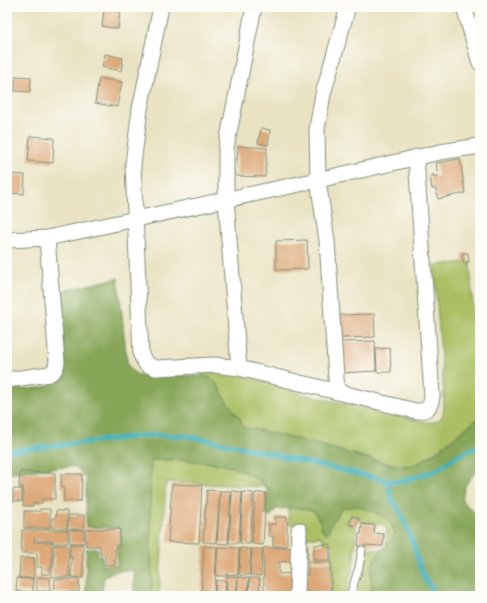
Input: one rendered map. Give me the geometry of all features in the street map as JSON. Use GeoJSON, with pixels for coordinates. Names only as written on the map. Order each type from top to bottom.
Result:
{"type":"FeatureCollection","features":[{"type":"Feature","properties":{"kind":"street"},"geometry":{"type":"LineString","coordinates":[[161,7],[140,109],[133,164],[141,355],[146,364],[156,368],[215,365],[239,368],[422,412],[426,410],[432,403],[432,396],[416,157]]}},
{"type":"Feature","properties":{"kind":"street"},"geometry":{"type":"LineString","coordinates":[[239,368],[226,200],[226,148],[254,7]]}},
{"type":"Feature","properties":{"kind":"street"},"geometry":{"type":"LineString","coordinates":[[337,392],[327,241],[318,180],[317,129],[323,94],[348,7]]}},
{"type":"Feature","properties":{"kind":"street"},"geometry":{"type":"LineString","coordinates":[[464,7],[480,63]]}},
{"type":"Feature","properties":{"kind":"street"},"geometry":{"type":"LineString","coordinates":[[7,240],[47,238],[318,180],[463,147],[480,146]]}},
{"type":"Feature","properties":{"kind":"street"},"geometry":{"type":"LineString","coordinates":[[7,380],[49,374],[54,371],[56,366],[57,362],[47,238]]}},
{"type":"Feature","properties":{"kind":"street"},"geometry":{"type":"LineString","coordinates":[[297,596],[299,530]]}},
{"type":"Feature","properties":{"kind":"lane"},"geometry":{"type":"LineString","coordinates":[[350,596],[362,550]]}},
{"type":"Feature","properties":{"kind":"green space"},"geometry":{"type":"Polygon","coordinates":[[[470,262],[480,417],[424,460],[413,465],[401,466],[260,430],[242,427],[241,420],[225,399],[218,385],[201,376],[205,368],[211,368],[280,385],[299,393],[425,422],[436,421],[442,416],[444,396],[434,265],[470,262]]]}},
{"type":"Feature","properties":{"kind":"green space"},"geometry":{"type":"Polygon","coordinates":[[[118,278],[127,361],[131,369],[138,375],[210,377],[218,385],[225,399],[241,420],[243,427],[302,440],[375,461],[405,466],[420,463],[428,458],[480,417],[480,469],[467,483],[462,501],[480,517],[480,596],[363,596],[372,590],[371,572],[374,560],[395,534],[392,525],[384,517],[357,506],[342,508],[331,524],[328,533],[323,532],[321,524],[314,511],[299,508],[276,509],[271,516],[265,515],[267,487],[241,470],[214,463],[151,460],[151,596],[134,596],[134,571],[118,571],[107,575],[104,578],[101,596],[86,596],[86,549],[98,548],[98,556],[102,556],[102,565],[117,566],[117,547],[120,547],[121,528],[86,527],[86,479],[76,467],[14,472],[7,476],[7,389],[30,389],[48,386],[55,382],[61,373],[64,366],[64,348],[57,292],[118,278]]]}},
{"type":"Feature","properties":{"kind":"green space"},"geometry":{"type":"Polygon","coordinates":[[[151,460],[198,461],[227,466],[241,471],[267,487],[166,482],[159,596],[151,596],[151,460]]]}},
{"type":"Feature","properties":{"kind":"green space"},"geometry":{"type":"Polygon","coordinates":[[[357,506],[375,512],[385,518],[389,522],[395,534],[386,547],[387,528],[382,524],[359,522],[360,517],[351,515],[348,525],[356,527],[354,563],[345,596],[331,596],[332,544],[325,544],[322,537],[307,537],[306,545],[301,545],[296,525],[289,524],[288,508],[299,508],[314,511],[321,524],[323,532],[328,532],[331,524],[342,508],[357,506]]]}},
{"type":"Feature","properties":{"kind":"green space"},"geometry":{"type":"Polygon","coordinates":[[[367,549],[382,550],[374,560],[371,572],[372,590],[363,596],[353,596],[364,574],[367,549]]]}},
{"type":"Feature","properties":{"kind":"building"},"geometry":{"type":"Polygon","coordinates":[[[104,10],[120,12],[118,29],[102,26],[104,10]]]}},
{"type":"Feature","properties":{"kind":"building"},"geometry":{"type":"Polygon","coordinates":[[[105,54],[123,58],[121,71],[102,67],[105,54]]]}},
{"type":"Feature","properties":{"kind":"building"},"geometry":{"type":"Polygon","coordinates":[[[16,76],[31,77],[30,92],[15,91],[16,76]]]}},
{"type":"Feature","properties":{"kind":"building"},"geometry":{"type":"Polygon","coordinates":[[[99,78],[122,82],[117,107],[95,103],[99,78]]]}},
{"type":"Feature","properties":{"kind":"building"},"geometry":{"type":"Polygon","coordinates":[[[261,128],[270,130],[268,145],[258,143],[261,128]]]}},
{"type":"Feature","properties":{"kind":"building"},"geometry":{"type":"Polygon","coordinates":[[[30,136],[54,138],[53,163],[28,161],[30,136]]]}},
{"type":"Feature","properties":{"kind":"building"},"geometry":{"type":"Polygon","coordinates":[[[238,146],[267,148],[265,177],[236,176],[238,146]]]}},
{"type":"Feature","properties":{"kind":"building"},"geometry":{"type":"Polygon","coordinates":[[[460,159],[465,193],[438,199],[436,189],[432,189],[430,176],[438,176],[436,163],[460,159]]]}},
{"type":"Feature","properties":{"kind":"building"},"geometry":{"type":"Polygon","coordinates":[[[11,174],[25,175],[24,194],[10,193],[11,174]]]}},
{"type":"Feature","properties":{"kind":"building"},"geometry":{"type":"Polygon","coordinates":[[[307,240],[308,269],[276,270],[276,241],[307,240]]]}},
{"type":"Feature","properties":{"kind":"building"},"geometry":{"type":"Polygon","coordinates":[[[462,253],[468,253],[469,262],[463,263],[462,253]]]}},
{"type":"Feature","properties":{"kind":"building"},"geometry":{"type":"Polygon","coordinates":[[[374,314],[375,337],[341,338],[340,315],[374,314]]]}},
{"type":"Feature","properties":{"kind":"building"},"geometry":{"type":"Polygon","coordinates":[[[375,341],[376,371],[342,373],[341,342],[375,341]]]}},
{"type":"Feature","properties":{"kind":"building"},"geometry":{"type":"Polygon","coordinates":[[[390,348],[391,372],[377,372],[376,349],[390,348]]]}},
{"type":"Feature","properties":{"kind":"building"},"geometry":{"type":"Polygon","coordinates":[[[477,374],[480,374],[480,389],[479,389],[477,374]]]}},
{"type":"Feature","properties":{"kind":"building"},"geometry":{"type":"Polygon","coordinates":[[[20,472],[55,473],[55,499],[42,499],[42,503],[33,503],[33,506],[23,506],[23,487],[19,487],[20,472]]]}},
{"type":"Feature","properties":{"kind":"building"},"geometry":{"type":"Polygon","coordinates":[[[61,474],[82,474],[81,501],[64,501],[64,487],[61,487],[61,474]]]}},
{"type":"Feature","properties":{"kind":"building"},"geometry":{"type":"Polygon","coordinates":[[[172,484],[202,485],[199,543],[168,542],[172,484]]]}},
{"type":"Feature","properties":{"kind":"building"},"geometry":{"type":"Polygon","coordinates":[[[13,489],[22,489],[22,501],[13,501],[13,489]]]}},
{"type":"Feature","properties":{"kind":"building"},"geometry":{"type":"Polygon","coordinates":[[[207,490],[220,491],[216,543],[203,542],[207,490]]]}},
{"type":"Feature","properties":{"kind":"building"},"geometry":{"type":"Polygon","coordinates":[[[220,491],[231,491],[228,544],[217,543],[220,491]]]}},
{"type":"Feature","properties":{"kind":"building"},"geometry":{"type":"Polygon","coordinates":[[[232,491],[242,492],[239,543],[229,543],[232,491]]]}},
{"type":"Feature","properties":{"kind":"building"},"geometry":{"type":"Polygon","coordinates":[[[243,492],[253,493],[250,544],[240,543],[243,492]]]}},
{"type":"Feature","properties":{"kind":"building"},"geometry":{"type":"Polygon","coordinates":[[[255,493],[266,493],[263,545],[252,544],[255,493]]]}},
{"type":"Feature","properties":{"kind":"building"},"geometry":{"type":"Polygon","coordinates":[[[40,509],[50,509],[50,528],[24,528],[24,511],[40,511],[40,509]]]}},
{"type":"Feature","properties":{"kind":"building"},"geometry":{"type":"Polygon","coordinates":[[[56,511],[67,511],[67,528],[52,528],[52,518],[56,518],[56,511]]]}},
{"type":"Feature","properties":{"kind":"building"},"geometry":{"type":"Polygon","coordinates":[[[68,515],[84,515],[84,529],[68,529],[68,515]]]}},
{"type":"Feature","properties":{"kind":"building"},"geometry":{"type":"Polygon","coordinates":[[[352,516],[359,518],[356,526],[349,524],[352,516]]]}},
{"type":"Feature","properties":{"kind":"building"},"geometry":{"type":"Polygon","coordinates":[[[275,517],[287,517],[287,546],[273,546],[273,536],[269,536],[269,524],[276,524],[275,517]]]}},
{"type":"Feature","properties":{"kind":"building"},"geometry":{"type":"Polygon","coordinates":[[[362,524],[375,525],[374,533],[384,534],[383,546],[358,546],[362,524]]]}},
{"type":"Feature","properties":{"kind":"building"},"geometry":{"type":"Polygon","coordinates":[[[86,529],[120,529],[119,546],[115,546],[115,565],[105,565],[105,554],[100,554],[100,546],[86,546],[86,529]]]}},
{"type":"Feature","properties":{"kind":"building"},"geometry":{"type":"Polygon","coordinates":[[[22,530],[68,530],[68,543],[53,543],[53,541],[38,541],[38,539],[34,539],[34,542],[52,542],[52,567],[50,567],[50,574],[42,574],[42,567],[37,567],[37,553],[21,553],[22,530]]]}},
{"type":"Feature","properties":{"kind":"building"},"geometry":{"type":"Polygon","coordinates":[[[70,530],[84,530],[84,543],[70,543],[70,530]]]}},
{"type":"Feature","properties":{"kind":"building"},"geometry":{"type":"Polygon","coordinates":[[[70,544],[83,544],[83,578],[71,577],[72,557],[70,558],[70,544]]]}},
{"type":"Feature","properties":{"kind":"building"},"geometry":{"type":"Polygon","coordinates":[[[330,544],[330,560],[314,560],[314,545],[330,544]]]}},
{"type":"Feature","properties":{"kind":"building"},"geometry":{"type":"Polygon","coordinates":[[[54,545],[67,545],[69,551],[69,577],[52,577],[52,568],[54,567],[54,545]]]}},
{"type":"Feature","properties":{"kind":"building"},"geometry":{"type":"Polygon","coordinates":[[[204,546],[217,547],[214,596],[201,596],[204,546]]]}},
{"type":"Feature","properties":{"kind":"building"},"geometry":{"type":"Polygon","coordinates":[[[301,546],[308,546],[308,561],[301,561],[301,546]]]}},
{"type":"Feature","properties":{"kind":"building"},"geometry":{"type":"Polygon","coordinates":[[[218,547],[239,548],[238,575],[226,574],[226,576],[216,576],[218,547]]]}},
{"type":"Feature","properties":{"kind":"building"},"geometry":{"type":"Polygon","coordinates":[[[293,547],[293,561],[279,562],[279,574],[294,573],[294,593],[264,594],[263,548],[293,547]]]}},
{"type":"Feature","properties":{"kind":"building"},"geometry":{"type":"Polygon","coordinates":[[[240,548],[251,549],[249,575],[239,575],[240,548]]]}},
{"type":"Feature","properties":{"kind":"building"},"geometry":{"type":"Polygon","coordinates":[[[252,549],[262,549],[261,576],[250,575],[252,549]]]}},
{"type":"Feature","properties":{"kind":"building"},"geometry":{"type":"Polygon","coordinates":[[[20,558],[34,558],[34,578],[19,578],[20,558]]]}},
{"type":"Feature","properties":{"kind":"building"},"geometry":{"type":"Polygon","coordinates":[[[308,562],[331,562],[331,592],[301,592],[302,575],[308,575],[308,562]]]}},
{"type":"Feature","properties":{"kind":"building"},"geometry":{"type":"Polygon","coordinates":[[[227,576],[238,577],[236,596],[226,596],[227,576]]]}},
{"type":"Feature","properties":{"kind":"building"},"geometry":{"type":"Polygon","coordinates":[[[37,577],[50,578],[50,591],[37,591],[37,577]]]}},
{"type":"Feature","properties":{"kind":"building"},"geometry":{"type":"Polygon","coordinates":[[[238,577],[249,578],[248,596],[237,596],[238,577]]]}},
{"type":"Feature","properties":{"kind":"building"},"geometry":{"type":"Polygon","coordinates":[[[17,578],[33,579],[33,592],[16,591],[17,578]]]}},
{"type":"Feature","properties":{"kind":"building"},"geometry":{"type":"Polygon","coordinates":[[[250,578],[260,578],[259,596],[249,596],[250,578]]]}},
{"type":"Feature","properties":{"kind":"building"},"geometry":{"type":"Polygon","coordinates":[[[55,579],[79,579],[79,592],[54,592],[55,579]]]}},
{"type":"Feature","properties":{"kind":"building"},"geometry":{"type":"Polygon","coordinates":[[[216,580],[226,581],[225,596],[215,596],[216,580]]]}},
{"type":"Feature","properties":{"kind":"building"},"geometry":{"type":"Polygon","coordinates":[[[302,593],[331,593],[331,596],[302,596],[302,593]]]}},
{"type":"Feature","properties":{"kind":"waterway"},"geometry":{"type":"LineString","coordinates":[[7,451],[151,435],[186,436],[399,482],[435,471],[459,455],[480,445]]}},
{"type":"Feature","properties":{"kind":"waterway"},"geometry":{"type":"LineString","coordinates":[[389,481],[389,490],[393,502],[401,513],[423,576],[434,592],[439,596]]}}]}
